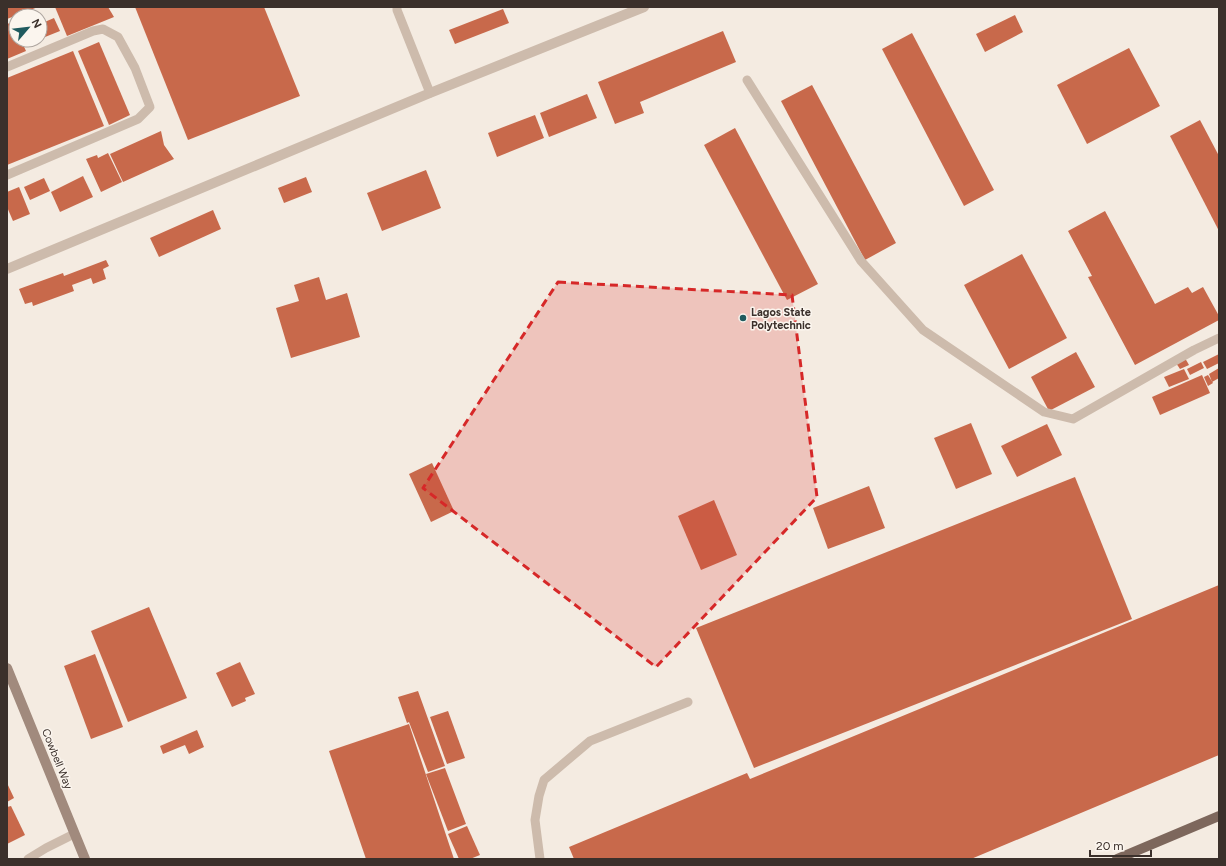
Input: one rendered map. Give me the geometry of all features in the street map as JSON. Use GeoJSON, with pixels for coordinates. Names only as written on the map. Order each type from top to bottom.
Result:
{"type":"FeatureCollection","features":[{"type":"Feature","properties":{"kind":"main road"},"geometry":{"type":"LineString","coordinates":[[1117,859],[1219,816]]}},
{"type":"Feature","properties":{"kind":"street"},"geometry":{"type":"LineString","coordinates":[[7,269],[631,9],[644,7]]}},
{"type":"Feature","properties":{"kind":"street","name":"Cowbell Way"},"geometry":{"type":"LineString","coordinates":[[7,668],[85,859]]}},
{"type":"Feature","properties":{"kind":"lane"},"geometry":{"type":"LineString","coordinates":[[397,7],[430,93]]}},
{"type":"Feature","properties":{"kind":"lane"},"geometry":{"type":"LineString","coordinates":[[7,67],[93,31],[103,29],[118,37],[135,68],[150,107],[138,119],[7,175]]}},
{"type":"Feature","properties":{"kind":"lane"},"geometry":{"type":"LineString","coordinates":[[747,80],[861,261],[923,330],[1044,412],[1073,419],[1194,350],[1219,338]]}},
{"type":"Feature","properties":{"kind":"lane"},"geometry":{"type":"LineString","coordinates":[[540,859],[535,820],[539,796],[544,780],[590,741],[688,702]]}},
{"type":"Feature","properties":{"kind":"lane"},"geometry":{"type":"LineString","coordinates":[[28,859],[74,834]]}},
{"type":"Feature","properties":{"kind":"highlighted area"},"geometry":{"type":"Polygon","coordinates":[[[558,282],[792,295],[817,497],[656,667],[423,488],[558,282]]]}},
{"type":"Feature","properties":{"kind":"building"},"geometry":{"type":"Polygon","coordinates":[[[7,7],[38,7],[8,8],[7,19],[7,7]]]}},
{"type":"Feature","properties":{"kind":"building"},"geometry":{"type":"Polygon","coordinates":[[[55,7],[108,7],[114,17],[67,36],[55,7]]]}},
{"type":"Feature","properties":{"kind":"building"},"geometry":{"type":"Polygon","coordinates":[[[135,7],[264,7],[300,96],[188,140],[135,7]]]}},
{"type":"Feature","properties":{"kind":"building"},"geometry":{"type":"Polygon","coordinates":[[[503,9],[509,23],[455,44],[449,30],[503,9]]]}},
{"type":"Feature","properties":{"kind":"building"},"geometry":{"type":"Polygon","coordinates":[[[1015,15],[1023,32],[985,52],[976,34],[1015,15]]]}},
{"type":"Feature","properties":{"kind":"building"},"geometry":{"type":"Polygon","coordinates":[[[54,18],[60,31],[48,36],[48,21],[54,18]]]}},
{"type":"Feature","properties":{"kind":"building"},"geometry":{"type":"Polygon","coordinates":[[[7,24],[8,48],[25,48],[26,51],[7,59],[7,24]]]}},
{"type":"Feature","properties":{"kind":"building"},"geometry":{"type":"Polygon","coordinates":[[[723,31],[736,62],[640,102],[644,113],[615,124],[598,82],[723,31]]]}},
{"type":"Feature","properties":{"kind":"building"},"geometry":{"type":"Polygon","coordinates":[[[912,33],[994,190],[964,206],[882,49],[912,33]]]}},
{"type":"Feature","properties":{"kind":"building"},"geometry":{"type":"Polygon","coordinates":[[[99,42],[130,115],[109,125],[78,51],[99,42]]]}},
{"type":"Feature","properties":{"kind":"building"},"geometry":{"type":"Polygon","coordinates":[[[1129,48],[1160,106],[1087,144],[1057,85],[1129,48]]]}},
{"type":"Feature","properties":{"kind":"building"},"geometry":{"type":"Polygon","coordinates":[[[73,51],[104,126],[7,165],[7,78],[73,51]]]}},
{"type":"Feature","properties":{"kind":"building"},"geometry":{"type":"Polygon","coordinates":[[[812,85],[896,243],[865,260],[781,101],[812,85]]]}},
{"type":"Feature","properties":{"kind":"building"},"geometry":{"type":"Polygon","coordinates":[[[587,94],[597,118],[549,137],[540,113],[587,94]]]}},
{"type":"Feature","properties":{"kind":"building"},"geometry":{"type":"Polygon","coordinates":[[[535,115],[544,138],[497,157],[488,133],[535,115]]]}},
{"type":"Feature","properties":{"kind":"building"},"geometry":{"type":"Polygon","coordinates":[[[1200,120],[1219,156],[1219,231],[1170,136],[1200,120]]]}},
{"type":"Feature","properties":{"kind":"building"},"geometry":{"type":"Polygon","coordinates":[[[735,128],[818,284],[787,300],[704,145],[735,128]]]}},
{"type":"Feature","properties":{"kind":"building"},"geometry":{"type":"Polygon","coordinates":[[[161,131],[164,145],[174,159],[123,182],[110,154],[161,131]]]}},
{"type":"Feature","properties":{"kind":"building"},"geometry":{"type":"Polygon","coordinates":[[[108,153],[122,182],[101,192],[86,159],[97,155],[98,158],[108,153]]]}},
{"type":"Feature","properties":{"kind":"building"},"geometry":{"type":"Polygon","coordinates":[[[426,170],[441,208],[382,231],[367,193],[426,170]]]}},
{"type":"Feature","properties":{"kind":"building"},"geometry":{"type":"Polygon","coordinates":[[[83,176],[93,197],[60,212],[51,192],[83,176]]]}},
{"type":"Feature","properties":{"kind":"building"},"geometry":{"type":"Polygon","coordinates":[[[306,177],[312,192],[284,203],[278,188],[306,177]]]}},
{"type":"Feature","properties":{"kind":"building"},"geometry":{"type":"Polygon","coordinates":[[[44,178],[50,191],[30,200],[24,187],[44,178]]]}},
{"type":"Feature","properties":{"kind":"building"},"geometry":{"type":"Polygon","coordinates":[[[19,187],[30,214],[13,221],[7,207],[7,192],[19,187]]]}},
{"type":"Feature","properties":{"kind":"building"},"geometry":{"type":"Polygon","coordinates":[[[213,210],[221,229],[159,257],[150,238],[213,210]]]}},
{"type":"Feature","properties":{"kind":"building"},"geometry":{"type":"Polygon","coordinates":[[[1105,211],[1155,304],[1188,287],[1192,293],[1203,287],[1219,316],[1219,320],[1135,365],[1088,277],[1092,276],[1068,231],[1105,211]]]}},
{"type":"Feature","properties":{"kind":"building"},"geometry":{"type":"Polygon","coordinates":[[[1022,254],[1067,338],[1009,369],[964,285],[1022,254]]]}},
{"type":"Feature","properties":{"kind":"building"},"geometry":{"type":"Polygon","coordinates":[[[106,260],[109,266],[103,269],[106,279],[93,284],[91,278],[72,285],[74,291],[33,306],[32,302],[25,304],[19,289],[63,273],[64,276],[106,260]]]}},
{"type":"Feature","properties":{"kind":"building"},"geometry":{"type":"Polygon","coordinates":[[[319,277],[326,300],[347,293],[360,337],[291,358],[276,308],[299,301],[294,285],[319,277]]]}},
{"type":"Feature","properties":{"kind":"building"},"geometry":{"type":"Polygon","coordinates":[[[1076,352],[1095,387],[1049,411],[1031,377],[1076,352]]]}},
{"type":"Feature","properties":{"kind":"building"},"geometry":{"type":"Polygon","coordinates":[[[1219,354],[1219,363],[1207,369],[1203,362],[1219,354]]]}},
{"type":"Feature","properties":{"kind":"building"},"geometry":{"type":"Polygon","coordinates":[[[1185,358],[1189,365],[1180,369],[1176,363],[1185,358]]]}},
{"type":"Feature","properties":{"kind":"building"},"geometry":{"type":"Polygon","coordinates":[[[1201,362],[1204,368],[1190,375],[1187,369],[1201,362]]]}},
{"type":"Feature","properties":{"kind":"building"},"geometry":{"type":"Polygon","coordinates":[[[1219,368],[1219,378],[1212,382],[1209,374],[1219,368]]]}},
{"type":"Feature","properties":{"kind":"building"},"geometry":{"type":"Polygon","coordinates":[[[1184,369],[1189,379],[1169,387],[1164,377],[1184,369]]]}},
{"type":"Feature","properties":{"kind":"building"},"geometry":{"type":"Polygon","coordinates":[[[1202,375],[1210,393],[1160,415],[1152,397],[1202,375]]]}},
{"type":"Feature","properties":{"kind":"building"},"geometry":{"type":"Polygon","coordinates":[[[1208,375],[1213,383],[1208,386],[1204,377],[1208,375]]]}},
{"type":"Feature","properties":{"kind":"building"},"geometry":{"type":"Polygon","coordinates":[[[971,423],[992,474],[956,489],[934,438],[971,423]]]}},
{"type":"Feature","properties":{"kind":"building"},"geometry":{"type":"Polygon","coordinates":[[[1047,424],[1062,455],[1017,477],[1001,446],[1047,424]]]}},
{"type":"Feature","properties":{"kind":"building"},"geometry":{"type":"Polygon","coordinates":[[[432,463],[454,511],[431,522],[409,474],[432,463]]]}},
{"type":"Feature","properties":{"kind":"building"},"geometry":{"type":"Polygon","coordinates":[[[1075,477],[1132,619],[754,768],[696,628],[1075,477]]]}},
{"type":"Feature","properties":{"kind":"building"},"geometry":{"type":"Polygon","coordinates":[[[869,486],[885,528],[828,549],[813,508],[869,486]]]}},
{"type":"Feature","properties":{"kind":"building"},"geometry":{"type":"Polygon","coordinates":[[[714,500],[737,555],[701,570],[678,516],[714,500]]]}},
{"type":"Feature","properties":{"kind":"building"},"geometry":{"type":"Polygon","coordinates":[[[1219,585],[1219,755],[971,859],[574,859],[569,847],[747,773],[750,779],[1219,585]]]}},
{"type":"Feature","properties":{"kind":"building"},"geometry":{"type":"Polygon","coordinates":[[[149,607],[187,698],[128,722],[91,631],[149,607]]]}},
{"type":"Feature","properties":{"kind":"building"},"geometry":{"type":"Polygon","coordinates":[[[95,654],[123,727],[91,739],[64,666],[95,654]]]}},
{"type":"Feature","properties":{"kind":"building"},"geometry":{"type":"Polygon","coordinates":[[[240,662],[255,694],[245,698],[246,701],[232,707],[216,673],[240,662]]]}},
{"type":"Feature","properties":{"kind":"building"},"geometry":{"type":"Polygon","coordinates":[[[418,691],[445,766],[428,772],[409,722],[407,723],[398,697],[418,691]]]}},
{"type":"Feature","properties":{"kind":"building"},"geometry":{"type":"Polygon","coordinates":[[[448,711],[465,758],[447,764],[430,717],[448,711]]]}},
{"type":"Feature","properties":{"kind":"building"},"geometry":{"type":"Polygon","coordinates":[[[409,724],[454,859],[366,859],[329,751],[409,724]]]}},
{"type":"Feature","properties":{"kind":"building"},"geometry":{"type":"Polygon","coordinates":[[[197,730],[204,747],[189,754],[185,745],[163,754],[160,746],[197,730]]]}},
{"type":"Feature","properties":{"kind":"building"},"geometry":{"type":"Polygon","coordinates":[[[445,768],[466,824],[448,831],[426,774],[445,768]]]}},
{"type":"Feature","properties":{"kind":"building"},"geometry":{"type":"Polygon","coordinates":[[[7,783],[14,798],[7,802],[7,783]]]}},
{"type":"Feature","properties":{"kind":"building"},"geometry":{"type":"Polygon","coordinates":[[[11,806],[25,835],[7,844],[7,807],[11,806]]]}},
{"type":"Feature","properties":{"kind":"building"},"geometry":{"type":"Polygon","coordinates":[[[467,826],[480,855],[470,859],[459,859],[448,834],[467,826]]]}},
{"type":"Feature","properties":{"kind":"place","name":"Lagos State Polytechnic"},"geometry":{"type":"Point","coordinates":[743,318]}}]}
